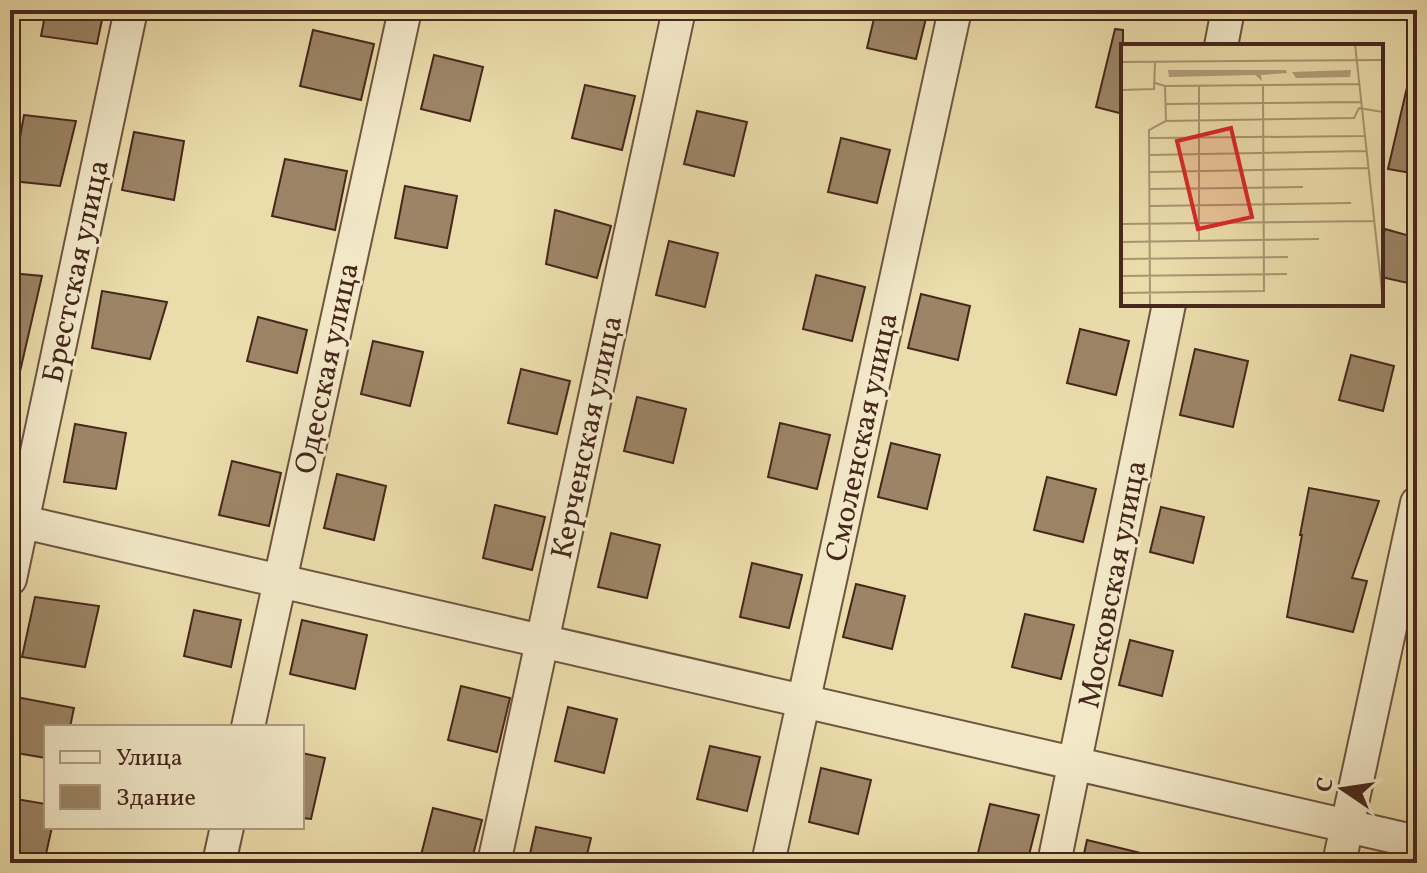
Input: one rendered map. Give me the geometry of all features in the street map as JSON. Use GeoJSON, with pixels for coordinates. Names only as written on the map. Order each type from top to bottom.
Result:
{"type":"FeatureCollection","features":[{"type":"Feature","properties":{"kind":"street","name":"Брестская улица"},"geometry":{"type":"LineString","coordinates":[[10,579],[16,520],[131,10]]}},
{"type":"Feature","properties":{"kind":"street","name":"Одесская улица"},"geometry":{"type":"LineString","coordinates":[[248,725],[405,10]]}},
{"type":"Feature","properties":{"kind":"street","name":"Керченская улица"},"geometry":{"type":"LineString","coordinates":[[494,863],[679,10]]}},
{"type":"Feature","properties":{"kind":"street","name":"Смоленская улица"},"geometry":{"type":"LineString","coordinates":[[768,863],[955,10]]}},
{"type":"Feature","properties":{"kind":"street"},"geometry":{"type":"LineString","coordinates":[[1221,44],[1228,10]]}},
{"type":"Feature","properties":{"kind":"street","name":"Московская улица"},"geometry":{"type":"LineString","coordinates":[[1054,863],[1169,306]]}},
{"type":"Feature","properties":{"kind":"street"},"geometry":{"type":"LineString","coordinates":[[1339,863],[1417,503]]}},
{"type":"Feature","properties":{"kind":"street"},"geometry":{"type":"LineString","coordinates":[[16,520],[1417,842]]}},
{"type":"Feature","properties":{"kind":"street"},"geometry":{"type":"LineString","coordinates":[[219,863],[227,829]]}},
{"type":"Feature","properties":{"kind":"building"},"geometry":{"type":"Polygon","coordinates":[[[46,10],[104,10],[97,44],[41,36],[46,10]]]}},
{"type":"Feature","properties":{"kind":"building"},"geometry":{"type":"Polygon","coordinates":[[[876,10],[928,10],[916,59],[867,48],[876,10]]]}},
{"type":"Feature","properties":{"kind":"building"},"geometry":{"type":"Polygon","coordinates":[[[1115,29],[1123,30],[1121,113],[1096,107],[1115,29]]]}},
{"type":"Feature","properties":{"kind":"building"},"geometry":{"type":"Polygon","coordinates":[[[313,30],[374,44],[361,100],[300,86],[313,30]]]}},
{"type":"Feature","properties":{"kind":"building"},"geometry":{"type":"Polygon","coordinates":[[[434,55],[483,67],[470,121],[421,109],[434,55]]]}},
{"type":"Feature","properties":{"kind":"building"},"geometry":{"type":"Polygon","coordinates":[[[1408,83],[1417,84],[1417,174],[1388,169],[1408,83]]]}},
{"type":"Feature","properties":{"kind":"building"},"geometry":{"type":"Polygon","coordinates":[[[585,85],[635,96],[622,150],[572,138],[585,85]]]}},
{"type":"Feature","properties":{"kind":"building"},"geometry":{"type":"Polygon","coordinates":[[[697,111],[747,122],[734,176],[684,164],[697,111]]]}},
{"type":"Feature","properties":{"kind":"building"},"geometry":{"type":"Polygon","coordinates":[[[24,115],[76,121],[60,186],[12,181],[24,115]]]}},
{"type":"Feature","properties":{"kind":"building"},"geometry":{"type":"Polygon","coordinates":[[[134,132],[184,141],[174,200],[122,190],[134,132]]]}},
{"type":"Feature","properties":{"kind":"building"},"geometry":{"type":"Polygon","coordinates":[[[841,138],[890,150],[877,203],[828,192],[841,138]]]}},
{"type":"Feature","properties":{"kind":"building"},"geometry":{"type":"Polygon","coordinates":[[[285,159],[347,171],[335,230],[272,216],[285,159]]]}},
{"type":"Feature","properties":{"kind":"building"},"geometry":{"type":"Polygon","coordinates":[[[405,186],[457,196],[447,248],[395,238],[405,186]]]}},
{"type":"Feature","properties":{"kind":"building"},"geometry":{"type":"Polygon","coordinates":[[[555,210],[611,226],[597,278],[546,264],[555,210]]]}},
{"type":"Feature","properties":{"kind":"building"},"geometry":{"type":"Polygon","coordinates":[[[1385,229],[1417,238],[1417,285],[1383,277],[1385,229]]]}},
{"type":"Feature","properties":{"kind":"building"},"geometry":{"type":"Polygon","coordinates":[[[669,241],[718,253],[705,307],[656,295],[669,241]]]}},
{"type":"Feature","properties":{"kind":"building"},"geometry":{"type":"Polygon","coordinates":[[[10,273],[42,276],[19,376],[10,375],[10,273]]]}},
{"type":"Feature","properties":{"kind":"building"},"geometry":{"type":"Polygon","coordinates":[[[816,275],[865,287],[852,341],[803,329],[816,275]]]}},
{"type":"Feature","properties":{"kind":"building"},"geometry":{"type":"Polygon","coordinates":[[[102,291],[167,302],[150,359],[92,348],[102,291]]]}},
{"type":"Feature","properties":{"kind":"building"},"geometry":{"type":"Polygon","coordinates":[[[921,294],[970,306],[958,360],[908,348],[921,294]]]}},
{"type":"Feature","properties":{"kind":"building"},"geometry":{"type":"Polygon","coordinates":[[[258,317],[307,330],[297,373],[247,361],[258,317]]]}},
{"type":"Feature","properties":{"kind":"building"},"geometry":{"type":"Polygon","coordinates":[[[1080,329],[1129,341],[1116,395],[1067,383],[1080,329]]]}},
{"type":"Feature","properties":{"kind":"building"},"geometry":{"type":"Polygon","coordinates":[[[373,341],[423,352],[410,406],[361,394],[373,341]]]}},
{"type":"Feature","properties":{"kind":"building"},"geometry":{"type":"Polygon","coordinates":[[[1195,349],[1248,361],[1233,427],[1180,415],[1195,349]]]}},
{"type":"Feature","properties":{"kind":"building"},"geometry":{"type":"Polygon","coordinates":[[[1351,355],[1394,366],[1383,411],[1339,400],[1351,355]]]}},
{"type":"Feature","properties":{"kind":"building"},"geometry":{"type":"Polygon","coordinates":[[[521,369],[570,381],[557,434],[508,423],[521,369]]]}},
{"type":"Feature","properties":{"kind":"building"},"geometry":{"type":"Polygon","coordinates":[[[637,397],[686,409],[673,463],[624,451],[637,397]]]}},
{"type":"Feature","properties":{"kind":"building"},"geometry":{"type":"Polygon","coordinates":[[[780,423],[830,435],[817,489],[768,477],[780,423]]]}},
{"type":"Feature","properties":{"kind":"building"},"geometry":{"type":"Polygon","coordinates":[[[75,424],[126,433],[116,489],[64,482],[75,424]]]}},
{"type":"Feature","properties":{"kind":"building"},"geometry":{"type":"Polygon","coordinates":[[[891,443],[940,455],[927,509],[878,497],[891,443]]]}},
{"type":"Feature","properties":{"kind":"building"},"geometry":{"type":"Polygon","coordinates":[[[232,461],[281,473],[269,526],[219,515],[232,461]]]}},
{"type":"Feature","properties":{"kind":"building"},"geometry":{"type":"Polygon","coordinates":[[[337,474],[386,486],[374,540],[324,528],[337,474]]]}},
{"type":"Feature","properties":{"kind":"building"},"geometry":{"type":"Polygon","coordinates":[[[1047,477],[1096,489],[1083,542],[1034,530],[1047,477]]]}},
{"type":"Feature","properties":{"kind":"building"},"geometry":{"type":"Polygon","coordinates":[[[1309,488],[1379,501],[1352,578],[1367,581],[1353,632],[1287,617],[1309,488]]]}},
{"type":"Feature","properties":{"kind":"building"},"geometry":{"type":"Polygon","coordinates":[[[495,505],[545,517],[532,570],[483,558],[495,505]]]}},
{"type":"Feature","properties":{"kind":"building"},"geometry":{"type":"Polygon","coordinates":[[[1161,507],[1204,517],[1193,563],[1150,552],[1161,507]]]}},
{"type":"Feature","properties":{"kind":"building"},"geometry":{"type":"Polygon","coordinates":[[[611,533],[660,545],[647,598],[598,587],[611,533]]]}},
{"type":"Feature","properties":{"kind":"building"},"geometry":{"type":"Polygon","coordinates":[[[752,563],[802,575],[789,628],[740,617],[752,563]]]}},
{"type":"Feature","properties":{"kind":"building"},"geometry":{"type":"Polygon","coordinates":[[[856,584],[905,596],[892,649],[843,637],[856,584]]]}},
{"type":"Feature","properties":{"kind":"building"},"geometry":{"type":"Polygon","coordinates":[[[35,597],[99,606],[85,667],[22,657],[35,597]]]}},
{"type":"Feature","properties":{"kind":"building"},"geometry":{"type":"Polygon","coordinates":[[[194,610],[241,620],[231,667],[184,656],[194,610]]]}},
{"type":"Feature","properties":{"kind":"building"},"geometry":{"type":"Polygon","coordinates":[[[1025,614],[1074,625],[1061,679],[1012,667],[1025,614]]]}},
{"type":"Feature","properties":{"kind":"building"},"geometry":{"type":"Polygon","coordinates":[[[302,620],[367,635],[355,689],[290,674],[302,620]]]}},
{"type":"Feature","properties":{"kind":"building"},"geometry":{"type":"Polygon","coordinates":[[[1130,640],[1173,651],[1162,696],[1119,685],[1130,640]]]}},
{"type":"Feature","properties":{"kind":"building"},"geometry":{"type":"Polygon","coordinates":[[[461,686],[510,698],[497,752],[448,740],[461,686]]]}},
{"type":"Feature","properties":{"kind":"building"},"geometry":{"type":"Polygon","coordinates":[[[16,697],[74,708],[70,725],[44,725],[44,758],[10,752],[10,729],[16,697]]]}},
{"type":"Feature","properties":{"kind":"building"},"geometry":{"type":"Polygon","coordinates":[[[568,707],[617,719],[604,773],[555,761],[568,707]]]}},
{"type":"Feature","properties":{"kind":"building"},"geometry":{"type":"Polygon","coordinates":[[[710,746],[760,757],[747,811],[697,799],[710,746]]]}},
{"type":"Feature","properties":{"kind":"building"},"geometry":{"type":"Polygon","coordinates":[[[304,753],[325,758],[311,819],[304,818],[304,753]]]}},
{"type":"Feature","properties":{"kind":"building"},"geometry":{"type":"Polygon","coordinates":[[[821,768],[871,780],[858,834],[809,822],[821,768]]]}},
{"type":"Feature","properties":{"kind":"building"},"geometry":{"type":"Polygon","coordinates":[[[10,798],[44,804],[44,829],[52,829],[44,863],[10,858],[10,798]]]}},
{"type":"Feature","properties":{"kind":"building"},"geometry":{"type":"Polygon","coordinates":[[[990,804],[1039,815],[1027,863],[1001,863],[977,857],[990,804]]]}},
{"type":"Feature","properties":{"kind":"building"},"geometry":{"type":"Polygon","coordinates":[[[433,808],[482,820],[471,863],[419,863],[433,808]]]}},
{"type":"Feature","properties":{"kind":"building"},"geometry":{"type":"Polygon","coordinates":[[[536,827],[591,838],[585,863],[528,863],[536,827]]]}},
{"type":"Feature","properties":{"kind":"building"},"geometry":{"type":"Polygon","coordinates":[[[1087,840],[1149,855],[1148,863],[1082,863],[1087,840]]]}}]}
